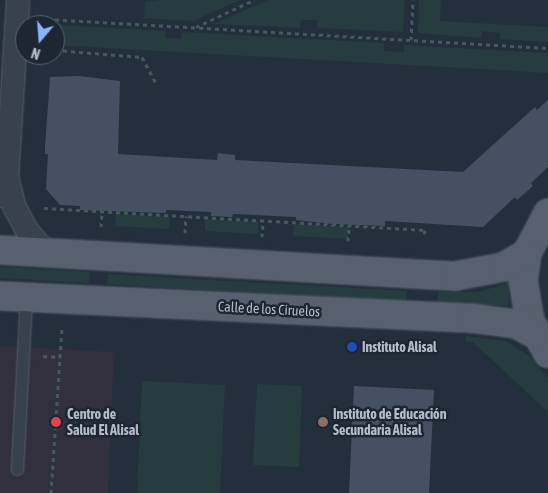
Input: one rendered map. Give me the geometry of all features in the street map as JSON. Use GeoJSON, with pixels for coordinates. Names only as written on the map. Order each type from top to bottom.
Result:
{"type":"FeatureCollection","features":[{"type":"Feature","properties":{"kind":"main road"},"geometry":{"type":"LineString","coordinates":[[542,343],[524,294],[527,252],[548,213]]}},
{"type":"Feature","properties":{"kind":"main road"},"geometry":{"type":"LineString","coordinates":[[0,250],[455,276],[503,267],[527,252]]}},
{"type":"Feature","properties":{"kind":"main road","name":"Calle de los Ciruelos"},"geometry":{"type":"LineString","coordinates":[[13,296],[470,318],[516,324],[542,343]]}},
{"type":"Feature","properties":{"kind":"street"},"geometry":{"type":"LineString","coordinates":[[18,0],[4,187],[26,229],[46,253]]}},
{"type":"Feature","properties":{"kind":"lane"},"geometry":{"type":"LineString","coordinates":[[13,296],[17,469]]}},
{"type":"Feature","properties":{"kind":"path"},"geometry":{"type":"LineString","coordinates":[[194,28],[254,0]]}},
{"type":"Feature","properties":{"kind":"path"},"geometry":{"type":"LineString","coordinates":[[411,40],[413,0]]}},
{"type":"Feature","properties":{"kind":"path"},"geometry":{"type":"LineString","coordinates":[[65,20],[548,48]]}},
{"type":"Feature","properties":{"kind":"path"},"geometry":{"type":"LineString","coordinates":[[65,51],[142,57],[157,85]]}},
{"type":"Feature","properties":{"kind":"path"},"geometry":{"type":"LineString","coordinates":[[44,208],[425,230],[424,235]]}},
{"type":"Feature","properties":{"kind":"path"},"geometry":{"type":"LineString","coordinates":[[101,228],[102,211]]}},
{"type":"Feature","properties":{"kind":"path"},"geometry":{"type":"LineString","coordinates":[[185,234],[186,216]]}},
{"type":"Feature","properties":{"kind":"path"},"geometry":{"type":"LineString","coordinates":[[262,237],[264,221]]}},
{"type":"Feature","properties":{"kind":"path"},"geometry":{"type":"LineString","coordinates":[[348,241],[349,226]]}},
{"type":"Feature","properties":{"kind":"path"},"geometry":{"type":"LineString","coordinates":[[51,493],[62,327]]}},
{"type":"Feature","properties":{"kind":"shaded area","name":"Centro de Salud El Alisal"},"geometry":{"type":"Polygon","coordinates":[[[0,346],[114,352],[108,493],[0,493],[0,346]]]}},
{"type":"Feature","properties":{"kind":"green space"},"geometry":{"type":"Polygon","coordinates":[[[159,0],[240,0],[193,21],[144,18],[145,2],[159,0]]]}},
{"type":"Feature","properties":{"kind":"green space"},"geometry":{"type":"Polygon","coordinates":[[[268,0],[405,0],[403,32],[318,28],[317,20],[301,20],[300,28],[214,24],[268,0]]]}},
{"type":"Feature","properties":{"kind":"green space"},"geometry":{"type":"Polygon","coordinates":[[[419,0],[441,0],[440,21],[548,27],[548,42],[500,39],[500,33],[482,31],[481,38],[418,33],[419,0]]]}},
{"type":"Feature","properties":{"kind":"green space"},"geometry":{"type":"Polygon","coordinates":[[[65,25],[165,31],[165,38],[181,39],[182,32],[384,43],[384,51],[404,52],[404,45],[548,53],[548,73],[65,46],[65,25]]]}},
{"type":"Feature","properties":{"kind":"green space"},"geometry":{"type":"Polygon","coordinates":[[[116,214],[170,217],[169,229],[115,226],[116,214]]]}},
{"type":"Feature","properties":{"kind":"green space"},"geometry":{"type":"Polygon","coordinates":[[[205,219],[259,222],[258,234],[205,231],[205,219]]]}},
{"type":"Feature","properties":{"kind":"green space"},"geometry":{"type":"Polygon","coordinates":[[[294,224],[348,227],[347,239],[293,236],[294,224]]]}},
{"type":"Feature","properties":{"kind":"green space"},"geometry":{"type":"Polygon","coordinates":[[[0,267],[90,272],[89,283],[0,278],[0,267]]]}},
{"type":"Feature","properties":{"kind":"green space"},"geometry":{"type":"Polygon","coordinates":[[[108,274],[407,291],[406,302],[107,284],[108,274]]]}},
{"type":"Feature","properties":{"kind":"green space"},"geometry":{"type":"Polygon","coordinates":[[[510,282],[508,306],[437,303],[439,292],[479,292],[510,282]]]}},
{"type":"Feature","properties":{"kind":"green space"},"geometry":{"type":"Polygon","coordinates":[[[466,336],[506,341],[528,355],[548,378],[548,412],[473,342],[466,342],[466,336]]]}},
{"type":"Feature","properties":{"kind":"green space"},"geometry":{"type":"Polygon","coordinates":[[[142,381],[225,385],[220,493],[137,493],[142,381]]]}},
{"type":"Feature","properties":{"kind":"green space"},"geometry":{"type":"Polygon","coordinates":[[[257,384],[302,386],[299,467],[253,465],[257,384]]]}},
{"type":"Feature","properties":{"kind":"building"},"geometry":{"type":"Polygon","coordinates":[[[79,76],[120,81],[118,154],[217,160],[218,153],[235,155],[235,160],[463,172],[535,107],[537,110],[548,100],[548,167],[531,183],[533,186],[517,200],[515,197],[483,227],[385,221],[385,226],[333,224],[296,220],[296,217],[233,214],[232,217],[211,216],[211,212],[166,210],[166,213],[80,210],[80,206],[60,205],[46,189],[48,154],[45,154],[50,77],[79,76]]]}},
{"type":"Feature","properties":{"kind":"building"},"geometry":{"type":"Polygon","coordinates":[[[354,386],[434,390],[429,493],[349,493],[354,386]]]}},
{"type":"Feature","properties":{"kind":"place","name":"Instituto Alisal"},"geometry":{"type":"Point","coordinates":[352,347]}},
{"type":"Feature","properties":{"kind":"place","name":"Centro de Salud El Alisal"},"geometry":{"type":"Point","coordinates":[56,422]}},
{"type":"Feature","properties":{"kind":"place","name":"Instituto de Educación Secundaria Alisal"},"geometry":{"type":"Point","coordinates":[323,422]}}]}
